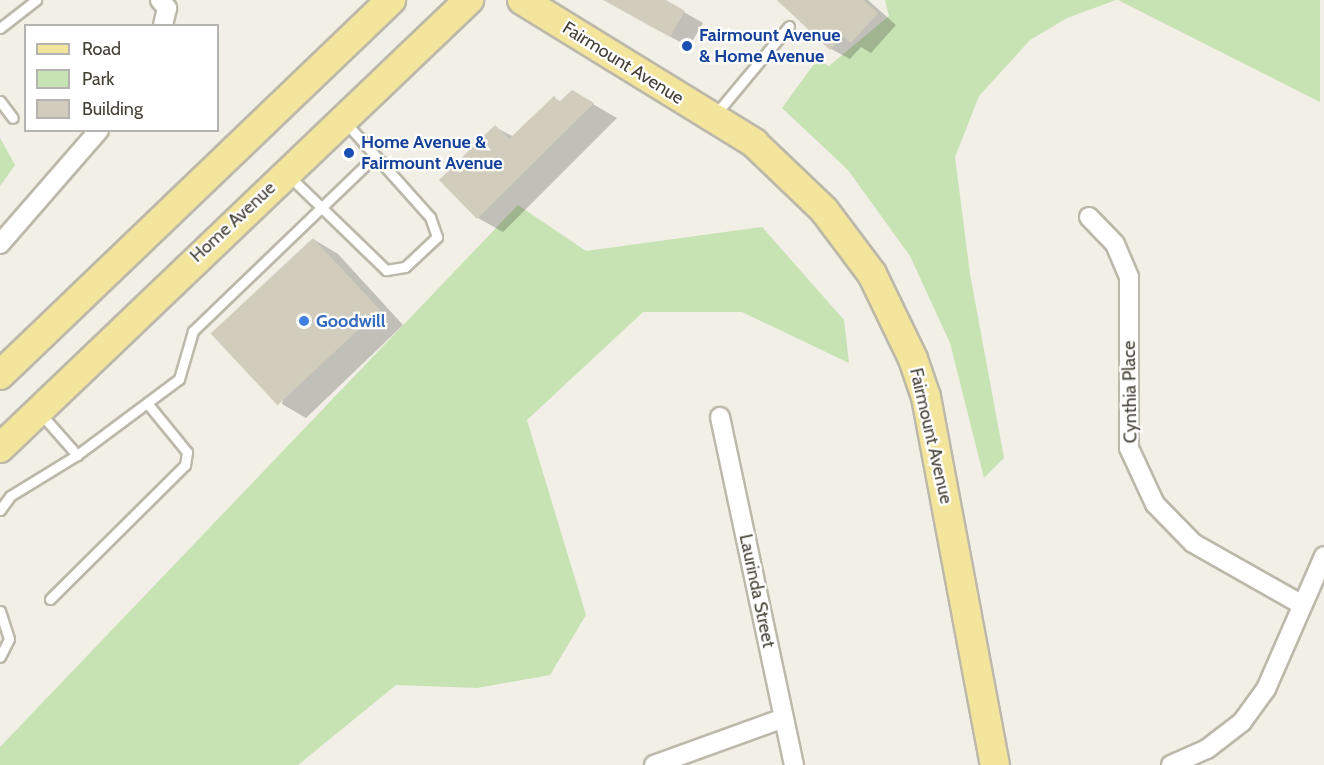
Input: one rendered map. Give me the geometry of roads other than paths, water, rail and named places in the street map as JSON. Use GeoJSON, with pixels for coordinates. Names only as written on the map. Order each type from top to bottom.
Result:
{"type":"FeatureCollection","features":[{"type":"Feature","properties":{"kind":"main road"},"geometry":{"type":"LineString","coordinates":[[1,372],[391,0]]}},
{"type":"Feature","properties":{"kind":"main road","name":"Home Avenue"},"geometry":{"type":"LineString","coordinates":[[0,448],[470,0]]}},
{"type":"Feature","properties":{"kind":"main road","name":"Fairmount Avenue"},"geometry":{"type":"LineString","coordinates":[[522,0],[754,144],[824,210],[872,274],[909,349],[935,434],[995,765]]}},
{"type":"Feature","properties":{"kind":"street"},"geometry":{"type":"LineString","coordinates":[[160,0],[167,8],[164,24]]}},
{"type":"Feature","properties":{"kind":"street"},"geometry":{"type":"LineString","coordinates":[[0,244],[97,132]]}},
{"type":"Feature","properties":{"kind":"street","name":"Cynthia Place"},"geometry":{"type":"LineString","coordinates":[[1089,218],[1115,244],[1129,278],[1129,448],[1155,504],[1193,543],[1301,604]]}},
{"type":"Feature","properties":{"kind":"street","name":"Laurinda Street"},"geometry":{"type":"LineString","coordinates":[[720,417],[794,765]]}},
{"type":"Feature","properties":{"kind":"street"},"geometry":{"type":"LineString","coordinates":[[1171,765],[1207,749],[1242,722],[1266,689],[1301,604],[1324,556]]}},
{"type":"Feature","properties":{"kind":"street"},"geometry":{"type":"LineString","coordinates":[[654,765],[784,718]]}},
{"type":"Feature","properties":{"kind":"lane"},"geometry":{"type":"LineString","coordinates":[[0,28],[36,0]]}},
{"type":"Feature","properties":{"kind":"lane"},"geometry":{"type":"LineString","coordinates":[[712,117],[789,26]]}},
{"type":"Feature","properties":{"kind":"lane"},"geometry":{"type":"LineString","coordinates":[[0,101],[13,118]]}},
{"type":"Feature","properties":{"kind":"lane"},"geometry":{"type":"LineString","coordinates":[[286,173],[386,270],[405,267],[437,237],[430,218],[343,119]]}},
{"type":"Feature","properties":{"kind":"lane"},"geometry":{"type":"LineString","coordinates":[[0,510],[10,496],[40,475],[77,455],[179,379],[194,331],[375,156]]}},
{"type":"Feature","properties":{"kind":"lane"},"geometry":{"type":"LineString","coordinates":[[51,599],[185,465],[187,452],[147,403]]}},
{"type":"Feature","properties":{"kind":"lane"},"geometry":{"type":"LineString","coordinates":[[38,411],[77,455]]}},
{"type":"Feature","properties":{"kind":"lane"},"geometry":{"type":"LineString","coordinates":[[0,611],[9,639],[0,657]]}},
{"type":"Feature","properties":{"kind":"place","name":"Fairmount Avenue & Home Avenue"},"geometry":{"type":"Point","coordinates":[687,46]}},
{"type":"Feature","properties":{"kind":"place","name":"Home Avenue & Fairmount Avenue"},"geometry":{"type":"Point","coordinates":[349,153]}},
{"type":"Feature","properties":{"kind":"place","name":"Goodwill"},"geometry":{"type":"Point","coordinates":[304,321]}}]}
